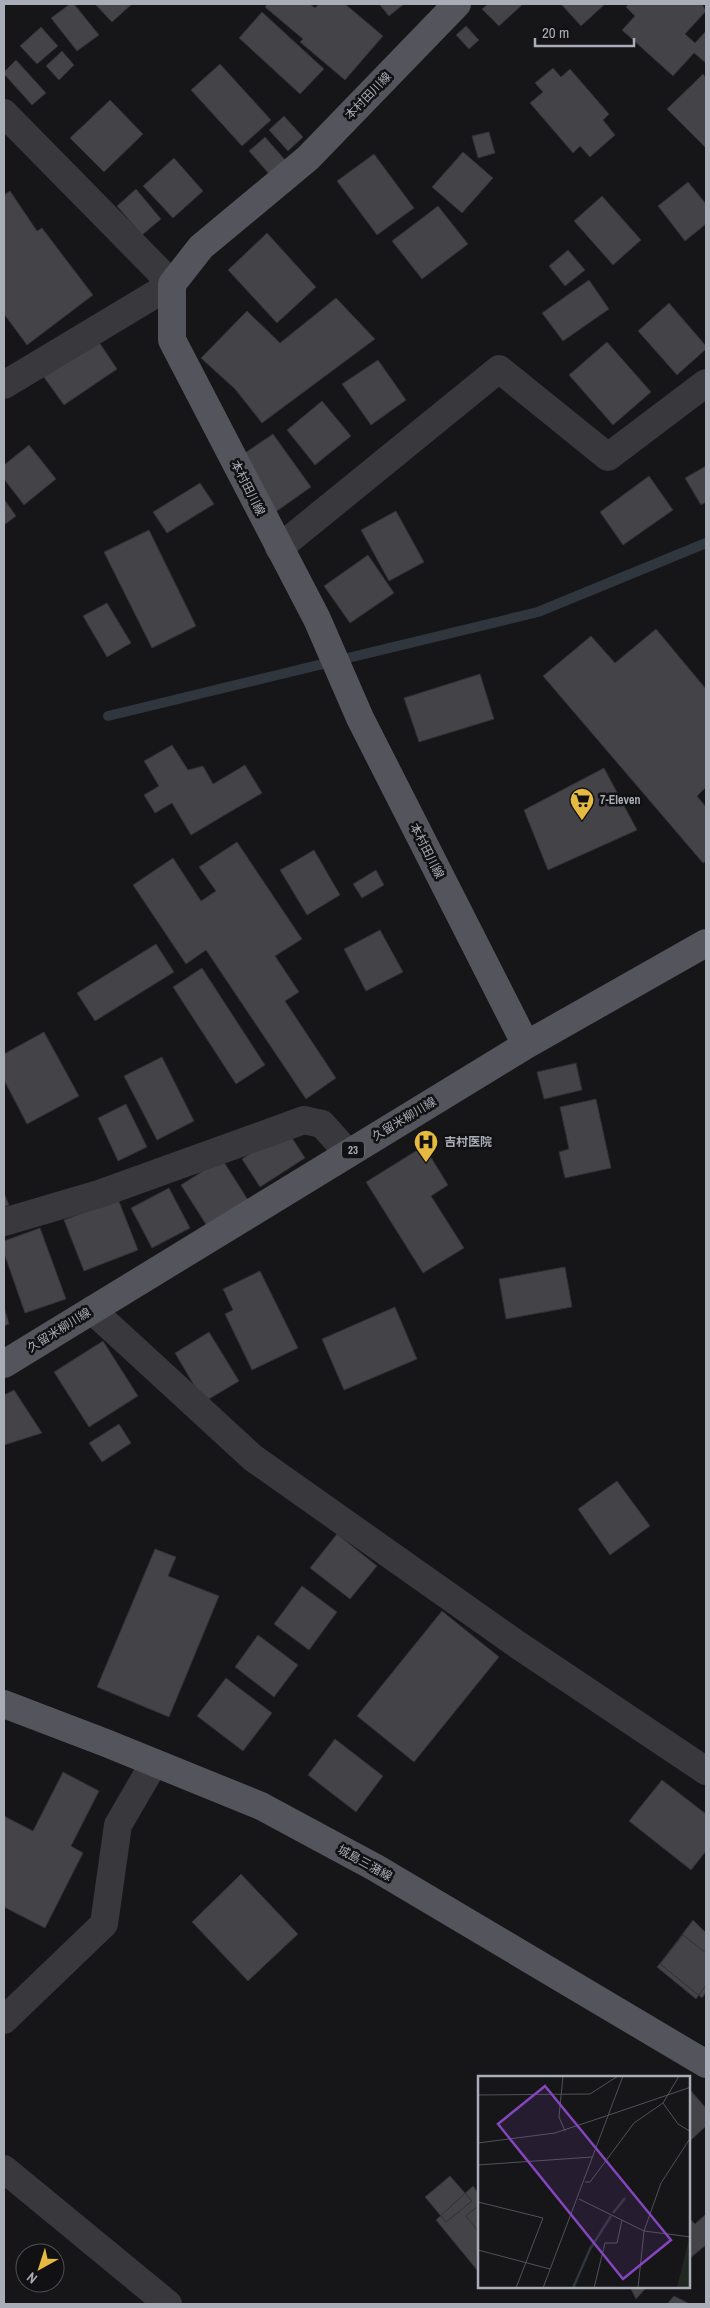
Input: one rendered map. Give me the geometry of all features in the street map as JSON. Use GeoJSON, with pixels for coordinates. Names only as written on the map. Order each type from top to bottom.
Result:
{"type":"FeatureCollection","features":[{"type":"Feature","properties":{"kind":"main road","name":"本村田川線"},"geometry":{"type":"LineString","coordinates":[[457,4],[308,158],[201,247],[172,284],[172,340],[317,619],[360,718],[526,1045]]}},
{"type":"Feature","properties":{"kind":"main road","name":"久留米柳川線"},"geometry":{"type":"LineString","coordinates":[[4,1364],[526,1045],[706,944]]}},
{"type":"Feature","properties":{"kind":"main road","name":"城島三潴線"},"geometry":{"type":"LineString","coordinates":[[4,1704],[261,1806],[376,1868],[706,2064]]}},
{"type":"Feature","properties":{"kind":"street"},"geometry":{"type":"LineString","coordinates":[[4,113],[172,284],[4,384]]}},
{"type":"Feature","properties":{"kind":"street"},"geometry":{"type":"LineString","coordinates":[[279,548],[499,369],[608,457],[706,383]]}},
{"type":"Feature","properties":{"kind":"street"},"geometry":{"type":"LineString","coordinates":[[4,1222],[99,1194],[304,1120],[322,1124],[348,1154]]}},
{"type":"Feature","properties":{"kind":"street"},"geometry":{"type":"LineString","coordinates":[[92,1310],[253,1458],[518,1645],[706,1771]]}},
{"type":"Feature","properties":{"kind":"street"},"geometry":{"type":"LineString","coordinates":[[4,2020],[104,1924],[118,1825],[154,1763]]}},
{"type":"Feature","properties":{"kind":"street"},"geometry":{"type":"LineString","coordinates":[[4,2169],[168,2304]]}},
{"type":"Feature","properties":{"kind":"building"},"geometry":{"type":"Polygon","coordinates":[[[70,4],[74,4],[99,35],[77,51],[51,18],[70,4]]]}},
{"type":"Feature","properties":{"kind":"building"},"geometry":{"type":"Polygon","coordinates":[[[95,4],[132,4],[112,22],[95,4]]]}},
{"type":"Feature","properties":{"kind":"building"},"geometry":{"type":"Polygon","coordinates":[[[268,4],[310,4],[315,8],[319,4],[345,4],[383,36],[345,80],[300,42],[303,39],[265,7],[268,4]]]}},
{"type":"Feature","properties":{"kind":"building"},"geometry":{"type":"Polygon","coordinates":[[[379,4],[404,4],[389,16],[379,4]]]}},
{"type":"Feature","properties":{"kind":"building"},"geometry":{"type":"Polygon","coordinates":[[[488,4],[523,4],[499,26],[482,9],[488,4]]]}},
{"type":"Feature","properties":{"kind":"building"},"geometry":{"type":"Polygon","coordinates":[[[561,4],[605,4],[581,26],[561,4]]]}},
{"type":"Feature","properties":{"kind":"building"},"geometry":{"type":"Polygon","coordinates":[[[629,4],[702,4],[706,11],[685,34],[695,43],[706,31],[706,63],[694,53],[673,76],[622,30],[635,16],[626,7],[629,4]]]}},
{"type":"Feature","properties":{"kind":"building"},"geometry":{"type":"Polygon","coordinates":[[[262,12],[324,69],[300,94],[239,38],[262,12]]]}},
{"type":"Feature","properties":{"kind":"building"},"geometry":{"type":"Polygon","coordinates":[[[466,26],[479,40],[469,49],[456,35],[466,26]]]}},
{"type":"Feature","properties":{"kind":"building"},"geometry":{"type":"Polygon","coordinates":[[[41,27],[58,46],[37,64],[20,46],[41,27]]]}},
{"type":"Feature","properties":{"kind":"building"},"geometry":{"type":"Polygon","coordinates":[[[62,51],[74,65],[59,80],[46,66],[62,51]]]}},
{"type":"Feature","properties":{"kind":"building"},"geometry":{"type":"Polygon","coordinates":[[[16,60],[46,93],[32,105],[4,74],[16,60]]]}},
{"type":"Feature","properties":{"kind":"building"},"geometry":{"type":"Polygon","coordinates":[[[220,64],[271,120],[242,146],[191,90],[220,64]]]}},
{"type":"Feature","properties":{"kind":"building"},"geometry":{"type":"Polygon","coordinates":[[[553,68],[561,77],[570,69],[609,114],[603,120],[615,135],[590,157],[580,146],[573,153],[530,103],[543,92],[535,83],[553,68]]]}},
{"type":"Feature","properties":{"kind":"building"},"geometry":{"type":"Polygon","coordinates":[[[703,74],[706,78],[706,148],[667,109],[703,74]]]}},
{"type":"Feature","properties":{"kind":"building"},"geometry":{"type":"Polygon","coordinates":[[[110,100],[143,134],[104,172],[70,138],[110,100]]]}},
{"type":"Feature","properties":{"kind":"building"},"geometry":{"type":"Polygon","coordinates":[[[284,116],[303,137],[288,151],[269,130],[284,116]]]}},
{"type":"Feature","properties":{"kind":"building"},"geometry":{"type":"Polygon","coordinates":[[[489,132],[495,153],[478,158],[472,136],[489,132]]]}},
{"type":"Feature","properties":{"kind":"building"},"geometry":{"type":"Polygon","coordinates":[[[265,137],[286,161],[270,175],[249,151],[265,137]]]}},
{"type":"Feature","properties":{"kind":"building"},"geometry":{"type":"Polygon","coordinates":[[[463,152],[493,178],[462,213],[432,187],[463,152]]]}},
{"type":"Feature","properties":{"kind":"building"},"geometry":{"type":"Polygon","coordinates":[[[374,154],[414,208],[377,235],[337,181],[374,154]]]}},
{"type":"Feature","properties":{"kind":"building"},"geometry":{"type":"Polygon","coordinates":[[[174,158],[203,191],[173,218],[143,186],[174,158]]]}},
{"type":"Feature","properties":{"kind":"building"},"geometry":{"type":"Polygon","coordinates":[[[688,182],[706,204],[706,224],[685,241],[658,206],[688,182]]]}},
{"type":"Feature","properties":{"kind":"building"},"geometry":{"type":"Polygon","coordinates":[[[136,189],[161,219],[142,235],[117,206],[136,189]]]}},
{"type":"Feature","properties":{"kind":"building"},"geometry":{"type":"Polygon","coordinates":[[[10,191],[37,231],[42,228],[93,295],[27,345],[4,314],[4,195],[10,191]]]}},
{"type":"Feature","properties":{"kind":"building"},"geometry":{"type":"Polygon","coordinates":[[[602,196],[641,240],[613,265],[574,221],[602,196]]]}},
{"type":"Feature","properties":{"kind":"building"},"geometry":{"type":"Polygon","coordinates":[[[438,206],[468,244],[422,279],[392,241],[438,206]]]}},
{"type":"Feature","properties":{"kind":"building"},"geometry":{"type":"Polygon","coordinates":[[[267,233],[316,287],[277,323],[228,270],[267,233]]]}},
{"type":"Feature","properties":{"kind":"building"},"geometry":{"type":"Polygon","coordinates":[[[568,250],[585,270],[565,286],[549,266],[568,250]]]}},
{"type":"Feature","properties":{"kind":"building"},"geometry":{"type":"Polygon","coordinates":[[[589,280],[609,309],[563,341],[542,313],[589,280]]]}},
{"type":"Feature","properties":{"kind":"building"},"geometry":{"type":"Polygon","coordinates":[[[336,298],[375,339],[262,423],[235,389],[201,358],[247,311],[280,343],[336,298]]]}},
{"type":"Feature","properties":{"kind":"building"},"geometry":{"type":"Polygon","coordinates":[[[669,303],[706,346],[706,349],[677,375],[638,331],[669,303]]]}},
{"type":"Feature","properties":{"kind":"building"},"geometry":{"type":"Polygon","coordinates":[[[97,339],[117,369],[64,405],[43,376],[97,339]]]}},
{"type":"Feature","properties":{"kind":"building"},"geometry":{"type":"Polygon","coordinates":[[[607,342],[651,392],[613,425],[569,375],[607,342]]]}},
{"type":"Feature","properties":{"kind":"building"},"geometry":{"type":"Polygon","coordinates":[[[378,360],[406,400],[371,425],[342,384],[378,360]]]}},
{"type":"Feature","properties":{"kind":"building"},"geometry":{"type":"Polygon","coordinates":[[[322,401],[351,436],[315,465],[287,430],[322,401]]]}},
{"type":"Feature","properties":{"kind":"building"},"geometry":{"type":"Polygon","coordinates":[[[273,434],[311,487],[274,513],[236,459],[273,434]]]}},
{"type":"Feature","properties":{"kind":"building"},"geometry":{"type":"Polygon","coordinates":[[[29,445],[56,479],[24,505],[4,479],[4,465],[29,445]]]}},
{"type":"Feature","properties":{"kind":"building"},"geometry":{"type":"Polygon","coordinates":[[[706,466],[706,502],[701,505],[685,478],[706,466]]]}},
{"type":"Feature","properties":{"kind":"building"},"geometry":{"type":"Polygon","coordinates":[[[649,476],[673,510],[623,545],[600,512],[649,476]]]}},
{"type":"Feature","properties":{"kind":"building"},"geometry":{"type":"Polygon","coordinates":[[[200,483],[214,504],[167,533],[153,512],[200,483]]]}},
{"type":"Feature","properties":{"kind":"building"},"geometry":{"type":"Polygon","coordinates":[[[4,499],[16,516],[4,525],[4,499]]]}},
{"type":"Feature","properties":{"kind":"building"},"geometry":{"type":"Polygon","coordinates":[[[396,511],[424,562],[389,581],[361,530],[396,511]]]}},
{"type":"Feature","properties":{"kind":"building"},"geometry":{"type":"Polygon","coordinates":[[[149,530],[196,626],[152,648],[104,552],[149,530]]]}},
{"type":"Feature","properties":{"kind":"building"},"geometry":{"type":"Polygon","coordinates":[[[368,555],[394,593],[350,623],[324,586],[368,555]]]}},
{"type":"Feature","properties":{"kind":"building"},"geometry":{"type":"Polygon","coordinates":[[[107,603],[131,643],[107,657],[83,616],[107,603]]]}},
{"type":"Feature","properties":{"kind":"building"},"geometry":{"type":"Polygon","coordinates":[[[656,629],[706,689],[706,787],[697,796],[706,807],[706,861],[703,863],[543,676],[591,636],[615,663],[656,629]]]}},
{"type":"Feature","properties":{"kind":"building"},"geometry":{"type":"Polygon","coordinates":[[[480,674],[494,719],[419,742],[404,698],[480,674]]]}},
{"type":"Feature","properties":{"kind":"building"},"geometry":{"type":"Polygon","coordinates":[[[172,745],[188,770],[203,766],[213,784],[245,765],[262,793],[191,835],[172,803],[155,813],[144,795],[159,786],[144,761],[172,745]]]}},
{"type":"Feature","properties":{"kind":"building"},"geometry":{"type":"Polygon","coordinates":[[[604,768],[637,830],[548,870],[524,810],[604,768]]]}},
{"type":"Feature","properties":{"kind":"building"},"geometry":{"type":"Polygon","coordinates":[[[237,842],[302,939],[275,956],[299,992],[285,1001],[336,1078],[306,1099],[206,950],[186,964],[133,885],[173,858],[201,901],[216,891],[199,867],[237,842]]]}},
{"type":"Feature","properties":{"kind":"building"},"geometry":{"type":"Polygon","coordinates":[[[314,850],[340,895],[307,915],[280,870],[314,850]]]}},
{"type":"Feature","properties":{"kind":"building"},"geometry":{"type":"Polygon","coordinates":[[[376,870],[384,885],[362,898],[353,884],[376,870]]]}},
{"type":"Feature","properties":{"kind":"building"},"geometry":{"type":"Polygon","coordinates":[[[380,930],[403,972],[366,991],[344,949],[380,930]]]}},
{"type":"Feature","properties":{"kind":"building"},"geometry":{"type":"Polygon","coordinates":[[[156,944],[174,972],[95,1021],[77,993],[156,944]]]}},
{"type":"Feature","properties":{"kind":"building"},"geometry":{"type":"Polygon","coordinates":[[[202,968],[265,1065],[236,1084],[173,987],[202,968]]]}},
{"type":"Feature","properties":{"kind":"building"},"geometry":{"type":"Polygon","coordinates":[[[44,1032],[79,1096],[27,1124],[4,1080],[4,1054],[44,1032]]]}},
{"type":"Feature","properties":{"kind":"building"},"geometry":{"type":"Polygon","coordinates":[[[162,1057],[194,1121],[157,1140],[124,1076],[162,1057]]]}},
{"type":"Feature","properties":{"kind":"building"},"geometry":{"type":"Polygon","coordinates":[[[576,1063],[582,1090],[544,1099],[537,1072],[576,1063]]]}},
{"type":"Feature","properties":{"kind":"building"},"geometry":{"type":"Polygon","coordinates":[[[596,1099],[611,1168],[565,1178],[559,1152],[569,1149],[560,1107],[596,1099]]]}},
{"type":"Feature","properties":{"kind":"building"},"geometry":{"type":"Polygon","coordinates":[[[126,1104],[147,1147],[118,1161],[98,1118],[126,1104]]]}},
{"type":"Feature","properties":{"kind":"building"},"geometry":{"type":"Polygon","coordinates":[[[287,1130],[305,1158],[260,1187],[242,1159],[287,1130]]]}},
{"type":"Feature","properties":{"kind":"building"},"geometry":{"type":"Polygon","coordinates":[[[424,1146],[448,1185],[431,1196],[464,1248],[423,1273],[366,1182],[424,1146]]]}},
{"type":"Feature","properties":{"kind":"building"},"geometry":{"type":"Polygon","coordinates":[[[222,1159],[248,1200],[207,1226],[181,1185],[222,1159]]]}},
{"type":"Feature","properties":{"kind":"building"},"geometry":{"type":"Polygon","coordinates":[[[169,1188],[190,1228],[152,1248],[131,1208],[169,1188]]]}},
{"type":"Feature","properties":{"kind":"building"},"geometry":{"type":"Polygon","coordinates":[[[4,1193],[9,1205],[4,1207],[4,1193]]]}},
{"type":"Feature","properties":{"kind":"building"},"geometry":{"type":"Polygon","coordinates":[[[118,1199],[138,1250],[84,1271],[64,1220],[118,1199]]]}},
{"type":"Feature","properties":{"kind":"building"},"geometry":{"type":"Polygon","coordinates":[[[40,1228],[66,1299],[25,1313],[4,1253],[4,1241],[40,1228]]]}},
{"type":"Feature","properties":{"kind":"building"},"geometry":{"type":"Polygon","coordinates":[[[565,1267],[572,1307],[506,1319],[499,1279],[565,1267]]]}},
{"type":"Feature","properties":{"kind":"building"},"geometry":{"type":"Polygon","coordinates":[[[260,1271],[298,1348],[252,1370],[225,1314],[233,1310],[223,1289],[260,1271]]]}},
{"type":"Feature","properties":{"kind":"building"},"geometry":{"type":"Polygon","coordinates":[[[4,1307],[9,1324],[4,1326],[4,1307]]]}},
{"type":"Feature","properties":{"kind":"building"},"geometry":{"type":"Polygon","coordinates":[[[395,1307],[417,1359],[344,1390],[322,1339],[395,1307]]]}},
{"type":"Feature","properties":{"kind":"building"},"geometry":{"type":"Polygon","coordinates":[[[209,1332],[239,1381],[204,1402],[175,1353],[209,1332]]]}},
{"type":"Feature","properties":{"kind":"building"},"geometry":{"type":"Polygon","coordinates":[[[103,1341],[138,1396],[89,1427],[54,1372],[103,1341]]]}},
{"type":"Feature","properties":{"kind":"building"},"geometry":{"type":"Polygon","coordinates":[[[14,1390],[42,1433],[4,1445],[4,1395],[14,1390]]]}},
{"type":"Feature","properties":{"kind":"building"},"geometry":{"type":"Polygon","coordinates":[[[119,1424],[131,1443],[102,1462],[89,1443],[119,1424]]]}},
{"type":"Feature","properties":{"kind":"building"},"geometry":{"type":"Polygon","coordinates":[[[617,1481],[650,1526],[610,1555],[578,1509],[617,1481]]]}},
{"type":"Feature","properties":{"kind":"building"},"geometry":{"type":"Polygon","coordinates":[[[337,1534],[377,1566],[350,1599],[310,1568],[337,1534]]]}},
{"type":"Feature","properties":{"kind":"building"},"geometry":{"type":"Polygon","coordinates":[[[155,1549],[176,1557],[168,1576],[219,1596],[169,1717],[97,1687],[155,1549]]]}},
{"type":"Feature","properties":{"kind":"building"},"geometry":{"type":"Polygon","coordinates":[[[302,1586],[337,1612],[309,1650],[274,1624],[302,1586]]]}},
{"type":"Feature","properties":{"kind":"building"},"geometry":{"type":"Polygon","coordinates":[[[442,1611],[499,1657],[414,1762],[357,1716],[442,1611]]]}},
{"type":"Feature","properties":{"kind":"building"},"geometry":{"type":"Polygon","coordinates":[[[258,1635],[298,1665],[274,1697],[235,1667],[258,1635]]]}},
{"type":"Feature","properties":{"kind":"building"},"geometry":{"type":"Polygon","coordinates":[[[226,1678],[272,1713],[243,1751],[197,1716],[226,1678]]]}},
{"type":"Feature","properties":{"kind":"building"},"geometry":{"type":"Polygon","coordinates":[[[335,1739],[383,1776],[356,1812],[308,1775],[335,1739]]]}},
{"type":"Feature","properties":{"kind":"building"},"geometry":{"type":"Polygon","coordinates":[[[63,1772],[99,1791],[71,1846],[83,1853],[45,1928],[4,1907],[4,1816],[33,1831],[63,1772]]]}},
{"type":"Feature","properties":{"kind":"building"},"geometry":{"type":"Polygon","coordinates":[[[662,1780],[706,1814],[706,1851],[691,1870],[629,1821],[662,1780]]]}},
{"type":"Feature","properties":{"kind":"building"},"geometry":{"type":"Polygon","coordinates":[[[241,1874],[298,1934],[248,1981],[192,1922],[241,1874]]]}},
{"type":"Feature","properties":{"kind":"building"},"geometry":{"type":"Polygon","coordinates":[[[693,1920],[706,1933],[706,1992],[702,1998],[660,1964],[693,1920]]]}},
{"type":"Feature","properties":{"kind":"building"},"geometry":{"type":"Polygon","coordinates":[[[683,1935],[706,1953],[706,1985],[696,1999],[657,1967],[683,1935]]]}},
{"type":"Feature","properties":{"kind":"building"},"geometry":{"type":"Polygon","coordinates":[[[690,2092],[706,2108],[706,2126],[690,2141],[690,2092]]]}},
{"type":"Feature","properties":{"kind":"building"},"geometry":{"type":"Polygon","coordinates":[[[450,2176],[472,2201],[446,2222],[425,2197],[450,2176]]]}},
{"type":"Feature","properties":{"kind":"building"},"geometry":{"type":"Polygon","coordinates":[[[473,2186],[478,2193],[477,2270],[436,2220],[473,2186]]]}},
{"type":"Feature","properties":{"kind":"building"},"geometry":{"type":"Polygon","coordinates":[[[478,2206],[478,2231],[466,2216],[478,2206]]]}},
{"type":"Feature","properties":{"kind":"building"},"geometry":{"type":"Polygon","coordinates":[[[706,2214],[706,2245],[690,2258],[690,2219],[695,2224],[706,2214]]]}},
{"type":"Feature","properties":{"kind":"building"},"geometry":{"type":"Polygon","coordinates":[[[630,2288],[646,2288],[636,2299],[630,2288]]]}},
{"type":"Feature","properties":{"kind":"building"},"geometry":{"type":"Polygon","coordinates":[[[674,2296],[690,2304],[667,2304],[674,2296]]]}},
{"type":"Feature","properties":{"kind":"waterway"},"geometry":{"type":"LineString","coordinates":[[108,716],[538,612],[706,543]]}},
{"type":"Feature","properties":{"kind":"place","name":"7-Eleven"},"geometry":{"type":"Point","coordinates":[582,821]}},
{"type":"Feature","properties":{"kind":"place","name":"吉村医院"},"geometry":{"type":"Point","coordinates":[426,1163]}}]}
